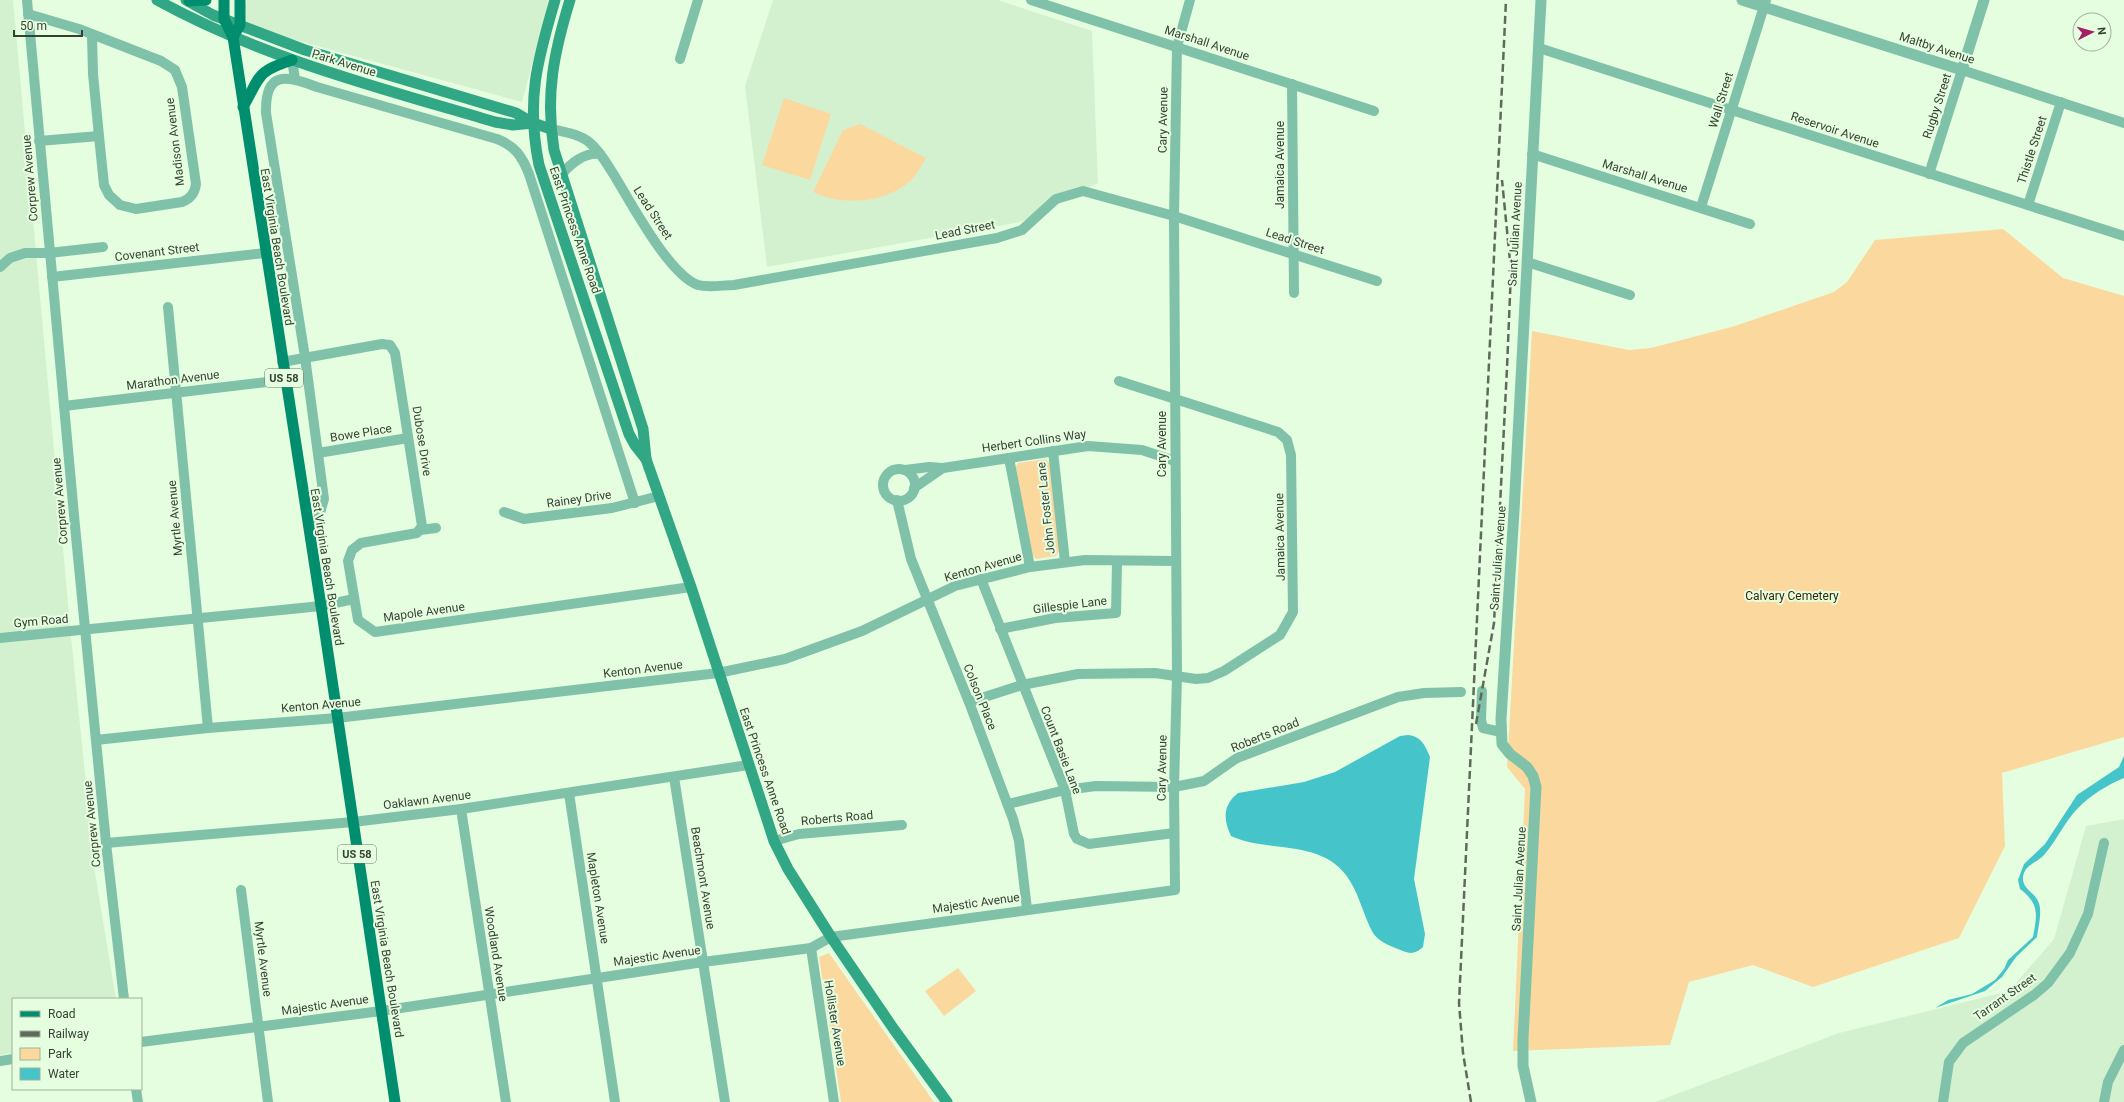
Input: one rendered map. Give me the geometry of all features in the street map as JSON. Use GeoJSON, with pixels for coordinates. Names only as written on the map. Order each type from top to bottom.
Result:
{"type":"FeatureCollection","features":[{"type":"Feature","properties":{"kind":"main road","name":"Park Avenue"},"geometry":{"type":"LineString","coordinates":[[156,0],[193,20],[292,60],[330,73],[495,122],[513,125],[533,123]]}},
{"type":"Feature","properties":{"kind":"main road"},"geometry":{"type":"LineString","coordinates":[[188,1],[206,0]]}},
{"type":"Feature","properties":{"kind":"main road","name":"East Virginia Beach Boulevard"},"geometry":{"type":"LineString","coordinates":[[224,0],[224,19],[233,36],[284,380],[321,606],[352,822],[395,1102]]}},
{"type":"Feature","properties":{"kind":"main road"},"geometry":{"type":"LineString","coordinates":[[233,36],[240,25],[240,0]]}},
{"type":"Feature","properties":{"kind":"main road","name":"East Princess Anne Road"},"geometry":{"type":"LineString","coordinates":[[555,0],[536,66],[533,84],[533,123],[539,165],[629,434],[635,445],[646,459]]}},
{"type":"Feature","properties":{"kind":"main road","name":"East Princess Anne Road"},"geometry":{"type":"LineString","coordinates":[[570,0],[559,37],[550,80],[551,129],[562,174],[643,429],[646,459],[691,587],[748,765],[774,841],[788,869],[831,937],[893,1028],[947,1102]]}},
{"type":"Feature","properties":{"kind":"main road","name":"Park Avenue"},"geometry":{"type":"LineString","coordinates":[[188,1],[224,19],[305,50],[347,64],[516,113],[533,123],[551,129]]}},
{"type":"Feature","properties":{"kind":"main road"},"geometry":{"type":"LineString","coordinates":[[244,107],[261,74],[278,65],[292,60]]}},
{"type":"Feature","properties":{"kind":"street","name":"Corprew Avenue"},"geometry":{"type":"LineString","coordinates":[[27,0],[49,253],[85,630],[106,843],[124,998]]}},
{"type":"Feature","properties":{"kind":"street"},"geometry":{"type":"LineString","coordinates":[[680,59],[698,0]]}},
{"type":"Feature","properties":{"kind":"street","name":"Marshall Avenue"},"geometry":{"type":"LineString","coordinates":[[1031,0],[1374,111]]}},
{"type":"Feature","properties":{"kind":"street","name":"Cary Avenue"},"geometry":{"type":"LineString","coordinates":[[1175,890],[1174,787],[1177,676],[1175,561],[1174,216],[1177,47],[1190,0]]}},
{"type":"Feature","properties":{"kind":"street","name":"Saint Julian Avenue"},"geometry":{"type":"LineString","coordinates":[[1531,1102],[1523,1066],[1522,1039],[1536,787],[1533,776],[1527,767],[1506,750],[1502,744],[1501,732],[1532,154],[1542,0]]}},
{"type":"Feature","properties":{"kind":"street","name":"Maltby Avenue"},"geometry":{"type":"LineString","coordinates":[[1742,0],[1764,3],[2124,123]]}},
{"type":"Feature","properties":{"kind":"street","name":"Rugby Street"},"geometry":{"type":"LineString","coordinates":[[1929,174],[1984,0]]}},
{"type":"Feature","properties":{"kind":"street","name":"Wall Street"},"geometry":{"type":"LineString","coordinates":[[1701,207],[1764,3]]}},
{"type":"Feature","properties":{"kind":"street","name":"Madison Avenue"},"geometry":{"type":"LineString","coordinates":[[28,14],[53,20],[161,61],[176,70],[182,87],[196,188],[192,195],[182,202],[136,209],[120,205],[109,194],[104,186],[92,74],[92,35]]}},
{"type":"Feature","properties":{"kind":"street","name":"Reservoir Avenue"},"geometry":{"type":"LineString","coordinates":[[1539,48],[2124,236]]}},
{"type":"Feature","properties":{"kind":"street"},"geometry":{"type":"LineString","coordinates":[[292,60],[295,79]]}},
{"type":"Feature","properties":{"kind":"street"},"geometry":{"type":"LineString","coordinates":[[310,536],[318,520],[324,499],[305,357],[266,114],[266,93],[270,87],[279,80],[295,79],[497,139],[509,144],[517,150],[523,158],[529,174],[635,503]]}},
{"type":"Feature","properties":{"kind":"street","name":"Jamaica Avenue"},"geometry":{"type":"LineString","coordinates":[[1292,84],[1294,293]]}},
{"type":"Feature","properties":{"kind":"street","name":"Thistle Street"},"geometry":{"type":"LineString","coordinates":[[2028,205],[2061,102]]}},
{"type":"Feature","properties":{"kind":"street","name":"Lead Street"},"geometry":{"type":"LineString","coordinates":[[551,129],[581,137],[591,143],[600,154],[675,268],[686,278],[698,285],[734,285],[997,238],[1022,230],[1056,199],[1083,191],[1174,216],[1377,281]]}},
{"type":"Feature","properties":{"kind":"street"},"geometry":{"type":"LineString","coordinates":[[39,141],[99,136]]}},
{"type":"Feature","properties":{"kind":"street"},"geometry":{"type":"LineString","coordinates":[[562,174],[576,161],[585,156],[600,154]]}},
{"type":"Feature","properties":{"kind":"street","name":"Marshall Avenue"},"geometry":{"type":"LineString","coordinates":[[1532,154],[1701,207],[1750,224]]}},
{"type":"Feature","properties":{"kind":"street"},"geometry":{"type":"LineString","coordinates":[[0,267],[10,258],[18,254],[49,253],[103,247]]}},
{"type":"Feature","properties":{"kind":"street","name":"Covenant Street"},"geometry":{"type":"LineString","coordinates":[[52,277],[265,252]]}},
{"type":"Feature","properties":{"kind":"street"},"geometry":{"type":"LineString","coordinates":[[1526,262],[1630,295]]}},
{"type":"Feature","properties":{"kind":"street","name":"Myrtle Avenue"},"geometry":{"type":"LineString","coordinates":[[168,307],[208,728]]}},
{"type":"Feature","properties":{"kind":"street","name":"Dubose Drive"},"geometry":{"type":"LineString","coordinates":[[282,362],[382,344],[390,346],[396,353],[422,526],[420,530]]}},
{"type":"Feature","properties":{"kind":"street","name":"Marathon Avenue"},"geometry":{"type":"LineString","coordinates":[[64,406],[284,380]]}},
{"type":"Feature","properties":{"kind":"street","name":"Jamaica Avenue"},"geometry":{"type":"LineString","coordinates":[[969,702],[1022,685],[1078,674],[1155,673],[1196,679],[1208,678],[1224,671],[1280,634],[1293,612],[1294,586],[1291,455],[1287,440],[1278,432],[1119,381]]}},
{"type":"Feature","properties":{"kind":"street","name":"Bowe Place"},"geometry":{"type":"LineString","coordinates":[[318,452],[408,438]]}},
{"type":"Feature","properties":{"kind":"street","name":"Herbert Collins Way"},"geometry":{"type":"LineString","coordinates":[[943,468],[914,488],[910,496],[897,500],[886,494],[884,481],[892,471],[929,467],[943,468],[1088,446],[1142,450],[1175,461]]}},
{"type":"Feature","properties":{"kind":"street","name":"John Foster Lane"},"geometry":{"type":"LineString","coordinates":[[1053,451],[1065,562]]}},
{"type":"Feature","properties":{"kind":"street"},"geometry":{"type":"LineString","coordinates":[[1009,458],[1030,566]]}},
{"type":"Feature","properties":{"kind":"street"},"geometry":{"type":"LineString","coordinates":[[905,470],[914,480],[914,488]]}},
{"type":"Feature","properties":{"kind":"street","name":"Rainey Drive"},"geometry":{"type":"LineString","coordinates":[[504,512],[524,519],[635,503],[659,496]]}},
{"type":"Feature","properties":{"kind":"street","name":"Herbert Collins Way"},"geometry":{"type":"LineString","coordinates":[[897,500],[911,559],[927,599]]}},
{"type":"Feature","properties":{"kind":"street"},"geometry":{"type":"LineString","coordinates":[[85,630],[321,606],[354,599],[348,561],[352,550],[360,544],[417,533],[420,530],[436,528]]}},
{"type":"Feature","properties":{"kind":"street","name":"Kenton Avenue"},"geometry":{"type":"LineString","coordinates":[[96,740],[208,728],[337,718],[718,673],[785,660],[862,631],[955,586],[1030,566],[1065,562],[1117,560],[1175,561]]}},
{"type":"Feature","properties":{"kind":"street","name":"Gillespie Lane"},"geometry":{"type":"LineString","coordinates":[[1000,629],[1055,618],[1116,613],[1117,560]]}},
{"type":"Feature","properties":{"kind":"street","name":"Count Basie Lane"},"geometry":{"type":"LineString","coordinates":[[981,580],[1065,790],[1074,834],[1082,843],[1089,844],[1174,833]]}},
{"type":"Feature","properties":{"kind":"street","name":"Mapole Avenue"},"geometry":{"type":"LineString","coordinates":[[354,599],[358,620],[375,632],[691,587]]}},
{"type":"Feature","properties":{"kind":"street","name":"Colson Place"},"geometry":{"type":"LineString","coordinates":[[927,599],[969,702],[1008,804],[1019,841],[1027,909]]}},
{"type":"Feature","properties":{"kind":"street","name":"Gym Road"},"geometry":{"type":"LineString","coordinates":[[0,638],[85,630]]}},
{"type":"Feature","properties":{"kind":"street"},"geometry":{"type":"LineString","coordinates":[[1482,691],[1482,728],[1501,732]]}},
{"type":"Feature","properties":{"kind":"street","name":"Roberts Road"},"geometry":{"type":"LineString","coordinates":[[1008,804],[1065,790],[1096,786],[1174,787],[1204,781],[1237,758],[1398,697],[1424,693],[1461,692]]}},
{"type":"Feature","properties":{"kind":"street","name":"Oaklawn Avenue"},"geometry":{"type":"LineString","coordinates":[[106,843],[352,822],[460,809],[748,765]]}},
{"type":"Feature","properties":{"kind":"street","name":"Beachmont Avenue"},"geometry":{"type":"LineString","coordinates":[[674,777],[724,1102]]}},
{"type":"Feature","properties":{"kind":"street","name":"Mapleton Avenue"},"geometry":{"type":"LineString","coordinates":[[569,793],[616,1102]]}},
{"type":"Feature","properties":{"kind":"street","name":"Woodland Avenue"},"geometry":{"type":"LineString","coordinates":[[460,809],[506,1102]]}},
{"type":"Feature","properties":{"kind":"street","name":"Roberts Road"},"geometry":{"type":"LineString","coordinates":[[774,841],[799,834],[902,825]]}},
{"type":"Feature","properties":{"kind":"street","name":"Tarrant Street"},"geometry":{"type":"LineString","coordinates":[[1943,1102],[1949,1062],[1963,1043],[2034,995],[2057,972],[2070,953],[2088,914],[2104,843]]}},
{"type":"Feature","properties":{"kind":"street","name":"Myrtle Avenue"},"geometry":{"type":"LineString","coordinates":[[241,890],[268,1102]]}},
{"type":"Feature","properties":{"kind":"street","name":"Majestic Avenue"},"geometry":{"type":"LineString","coordinates":[[142,1042],[382,1011],[703,962],[811,948],[831,937],[1027,909],[1175,890]]}},
{"type":"Feature","properties":{"kind":"street","name":"Hollister Avenue"},"geometry":{"type":"LineString","coordinates":[[811,948],[834,1102]]}},
{"type":"Feature","properties":{"kind":"street"},"geometry":{"type":"LineString","coordinates":[[2104,1102],[2108,1082],[2124,1050]]}},
{"type":"Feature","properties":{"kind":"street"},"geometry":{"type":"LineString","coordinates":[[0,1061],[12,1059]]}},
{"type":"Feature","properties":{"kind":"street"},"geometry":{"type":"LineString","coordinates":[[136,1090],[138,1102]]}},
{"type":"Feature","properties":{"kind":"shaded area"},"geometry":{"type":"Polygon","coordinates":[[[0,0],[13,0],[71,636],[95,872],[116,998],[12,998],[12,1053],[0,1055],[0,0]]]}},
{"type":"Feature","properties":{"kind":"shaded area"},"geometry":{"type":"Polygon","coordinates":[[[247,0],[549,0],[522,102],[240,25],[247,0]]]}},
{"type":"Feature","properties":{"kind":"shaded area"},"geometry":{"type":"Polygon","coordinates":[[[773,0],[998,0],[1092,31],[1098,183],[1021,222],[767,267],[745,86],[773,0]]]}},
{"type":"Feature","properties":{"kind":"shaded area"},"geometry":{"type":"Polygon","coordinates":[[[2124,819],[2124,1102],[1655,1102],[1839,1033],[2009,991],[2054,939],[2086,826],[2124,819]]]}},
{"type":"Feature","properties":{"kind":"green space"},"geometry":{"type":"Polygon","coordinates":[[[784,98],[831,114],[810,180],[762,165],[784,98]]]}},
{"type":"Feature","properties":{"kind":"green space"},"geometry":{"type":"Polygon","coordinates":[[[860,124],[926,158],[914,177],[904,186],[893,192],[866,200],[838,200],[813,192],[843,130],[860,124]]]}},
{"type":"Feature","properties":{"kind":"green space","name":"Calvary Cemetery"},"geometry":{"type":"Polygon","coordinates":[[[2003,229],[2063,278],[2124,296],[2124,737],[2002,773],[2005,846],[1959,938],[1813,987],[1753,965],[1689,982],[1670,1045],[1513,1051],[1525,789],[1507,767],[1532,331],[1629,350],[1651,348],[1735,326],[1834,292],[1847,282],[1875,240],[2003,229]]]}},
{"type":"Feature","properties":{"kind":"green space"},"geometry":{"type":"Polygon","coordinates":[[[1046,459],[1050,464],[1060,550],[1056,556],[1036,559],[1031,553],[1015,469],[1018,463],[1046,459]]]}},
{"type":"Feature","properties":{"kind":"green space"},"geometry":{"type":"Polygon","coordinates":[[[829,953],[934,1102],[841,1102],[819,957],[829,953]]]}},
{"type":"Feature","properties":{"kind":"green space"},"geometry":{"type":"Polygon","coordinates":[[[958,968],[976,991],[944,1016],[925,991],[958,968]]]}},
{"type":"Feature","properties":{"kind":"water"},"geometry":{"type":"Polygon","coordinates":[[[1408,735],[1416,737],[1422,742],[1430,757],[1414,879],[1425,934],[1423,947],[1411,953],[1388,945],[1375,936],[1358,896],[1346,875],[1335,864],[1321,856],[1307,851],[1245,841],[1231,836],[1228,830],[1226,818],[1229,802],[1238,793],[1304,782],[1335,772],[1400,736],[1408,735]]]}},
{"type":"Feature","properties":{"kind":"water"},"geometry":{"type":"Polygon","coordinates":[[[2124,756],[2124,778],[2111,784],[2083,803],[2073,813],[2044,855],[2025,870],[2023,879],[2025,886],[2036,898],[2040,909],[2037,937],[2016,957],[2002,977],[1985,991],[1935,1008],[1948,1000],[1972,994],[1995,980],[2004,969],[2008,960],[2033,937],[2036,910],[2031,900],[2020,889],[2018,880],[2024,864],[2045,844],[2077,795],[2119,767],[2124,756]]]}},
{"type":"Feature","properties":{"kind":"railway"},"geometry":{"type":"LineString","coordinates":[[1471,1102],[1463,1053],[1459,1003],[1506,0]]}},
{"type":"Feature","properties":{"kind":"railway"},"geometry":{"type":"LineString","coordinates":[[1476,724],[1494,623],[1507,368],[1511,271],[1502,180]]}}]}
